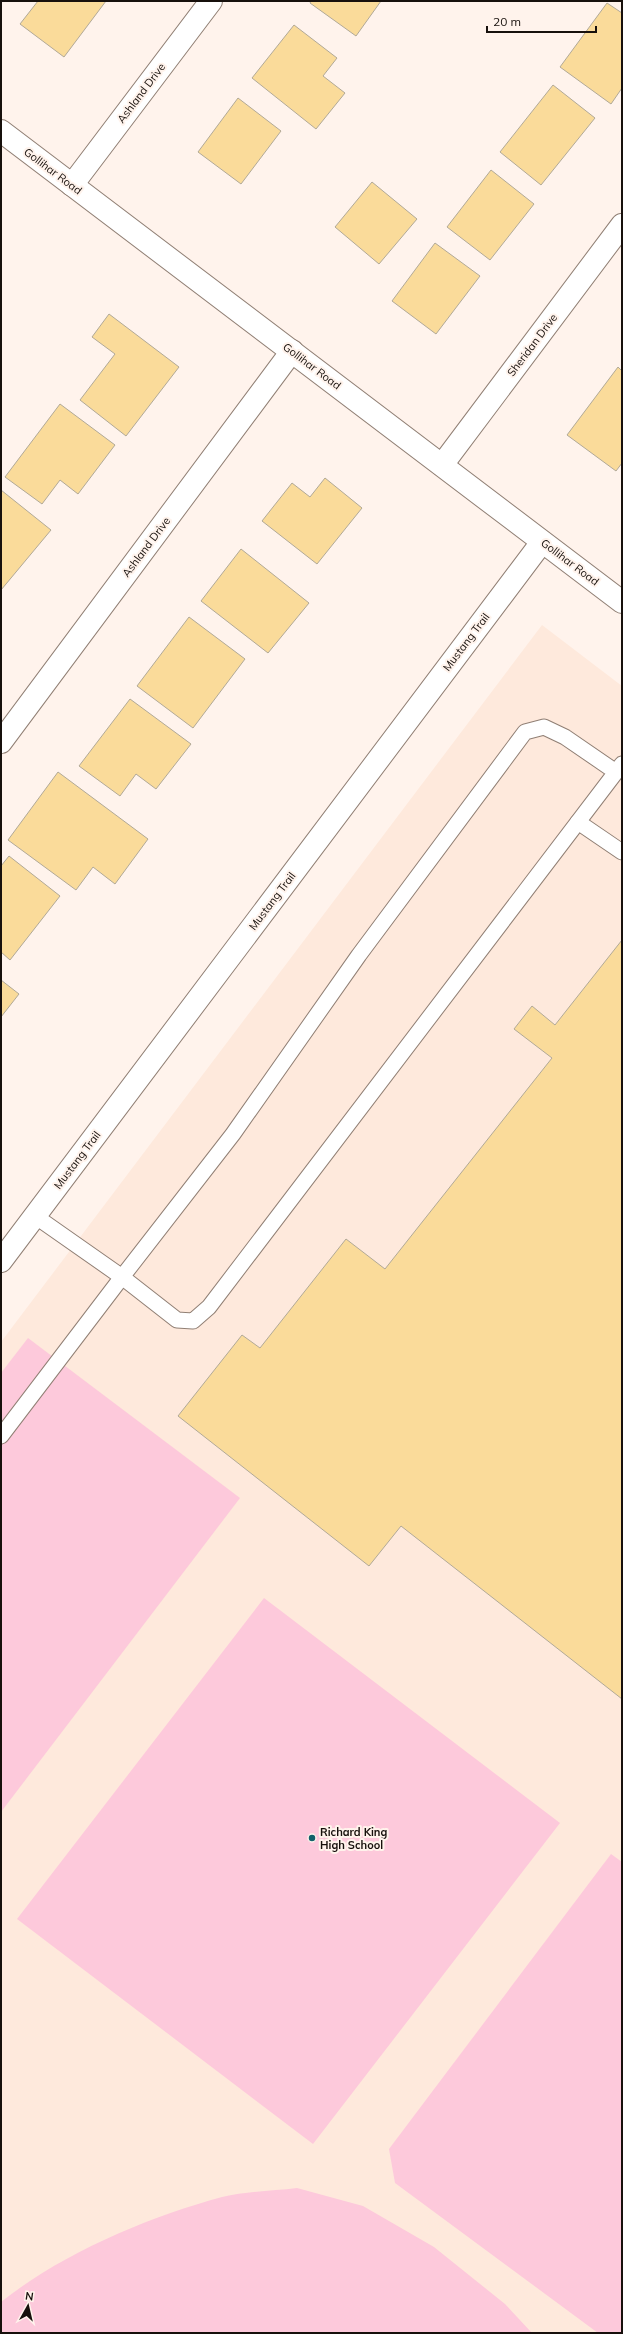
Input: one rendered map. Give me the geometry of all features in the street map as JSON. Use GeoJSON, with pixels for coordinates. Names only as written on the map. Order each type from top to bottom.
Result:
{"type":"FeatureCollection","features":[{"type":"Feature","properties":{"kind":"street","name":"Ashland Drive"},"geometry":{"type":"LineString","coordinates":[[72,185],[211,1]]}},
{"type":"Feature","properties":{"kind":"street","name":"Gollihar Road"},"geometry":{"type":"LineString","coordinates":[[1,131],[622,602]]}},
{"type":"Feature","properties":{"kind":"street","name":"Sheridan Drive"},"geometry":{"type":"LineString","coordinates":[[442,465],[622,225]]}},
{"type":"Feature","properties":{"kind":"street","name":"Ashland Drive"},"geometry":{"type":"LineString","coordinates":[[1,742],[292,351]]}},
{"type":"Feature","properties":{"kind":"street","name":"Mustang Trail"},"geometry":{"type":"LineString","coordinates":[[1,1261],[542,542]]}},
{"type":"Feature","properties":{"kind":"lane"},"geometry":{"type":"LineString","coordinates":[[1,1436],[122,1278],[234,1134],[359,956],[525,732],[544,728],[565,736],[619,768],[209,1307],[193,1321],[178,1320],[122,1278],[34,1216]]}},
{"type":"Feature","properties":{"kind":"lane"},"geometry":{"type":"LineString","coordinates":[[578,822],[622,852]]}},
{"type":"Feature","properties":{"kind":"shaded area","name":"Richard King High School"},"geometry":{"type":"Polygon","coordinates":[[[542,625],[622,686],[622,2333],[1,2333],[1,1342],[542,625]]]}},
{"type":"Feature","properties":{"kind":"shaded area"},"geometry":{"type":"Polygon","coordinates":[[[28,1338],[240,1498],[1,1812],[1,1373],[28,1338]]]}},
{"type":"Feature","properties":{"kind":"shaded area"},"geometry":{"type":"Polygon","coordinates":[[[264,1598],[560,1823],[313,2144],[17,1919],[264,1598]]]}},
{"type":"Feature","properties":{"kind":"shaded area"},"geometry":{"type":"Polygon","coordinates":[[[611,1854],[622,1862],[622,2333],[598,2333],[395,2183],[389,2149],[611,1854]]]}},
{"type":"Feature","properties":{"kind":"shaded area"},"geometry":{"type":"Polygon","coordinates":[[[297,2188],[363,2206],[434,2247],[505,2304],[532,2333],[1,2333],[1,2302],[50,2268],[106,2239],[165,2215],[222,2197],[250,2192],[297,2188]]]}},
{"type":"Feature","properties":{"kind":"building"},"geometry":{"type":"Polygon","coordinates":[[[38,1],[106,1],[64,57],[20,24],[38,1]]]}},
{"type":"Feature","properties":{"kind":"building"},"geometry":{"type":"Polygon","coordinates":[[[311,1],[381,1],[356,36],[310,3],[311,1]]]}},
{"type":"Feature","properties":{"kind":"building"},"geometry":{"type":"Polygon","coordinates":[[[607,3],[622,13],[622,88],[611,104],[560,67],[607,3]]]}},
{"type":"Feature","properties":{"kind":"building"},"geometry":{"type":"Polygon","coordinates":[[[294,25],[337,58],[323,76],[345,93],[316,129],[252,78],[294,25]]]}},
{"type":"Feature","properties":{"kind":"building"},"geometry":{"type":"Polygon","coordinates":[[[553,85],[595,118],[541,185],[500,152],[553,85]]]}},
{"type":"Feature","properties":{"kind":"building"},"geometry":{"type":"Polygon","coordinates":[[[238,98],[281,131],[241,184],[198,152],[238,98]]]}},
{"type":"Feature","properties":{"kind":"building"},"geometry":{"type":"Polygon","coordinates":[[[491,170],[534,204],[490,260],[447,227],[491,170]]]}},
{"type":"Feature","properties":{"kind":"building"},"geometry":{"type":"Polygon","coordinates":[[[372,182],[417,219],[379,264],[335,227],[372,182]]]}},
{"type":"Feature","properties":{"kind":"building"},"geometry":{"type":"Polygon","coordinates":[[[435,243],[480,276],[436,334],[392,301],[435,243]]]}},
{"type":"Feature","properties":{"kind":"building"},"geometry":{"type":"Polygon","coordinates":[[[109,314],[179,367],[126,436],[80,400],[115,354],[92,337],[109,314]]]}},
{"type":"Feature","properties":{"kind":"building"},"geometry":{"type":"Polygon","coordinates":[[[618,367],[622,371],[622,463],[616,471],[567,435],[618,367]]]}},
{"type":"Feature","properties":{"kind":"building"},"geometry":{"type":"Polygon","coordinates":[[[60,404],[115,445],[78,494],[60,480],[42,504],[5,477],[60,404]]]}},
{"type":"Feature","properties":{"kind":"building"},"geometry":{"type":"Polygon","coordinates":[[[325,478],[362,508],[317,564],[262,521],[292,483],[310,497],[325,478]]]}},
{"type":"Feature","properties":{"kind":"building"},"geometry":{"type":"Polygon","coordinates":[[[1,490],[51,530],[1,590],[1,490]]]}},
{"type":"Feature","properties":{"kind":"building"},"geometry":{"type":"Polygon","coordinates":[[[241,549],[309,603],[268,653],[201,601],[241,549]]]}},
{"type":"Feature","properties":{"kind":"building"},"geometry":{"type":"Polygon","coordinates":[[[189,617],[245,659],[193,728],[137,686],[189,617]]]}},
{"type":"Feature","properties":{"kind":"building"},"geometry":{"type":"Polygon","coordinates":[[[130,699],[191,744],[156,789],[136,774],[120,796],[79,766],[130,699]]]}},
{"type":"Feature","properties":{"kind":"building"},"geometry":{"type":"Polygon","coordinates":[[[58,772],[148,839],[115,884],[93,867],[76,890],[8,840],[58,772]]]}},
{"type":"Feature","properties":{"kind":"building"},"geometry":{"type":"Polygon","coordinates":[[[9,856],[60,896],[10,960],[1,952],[1,866],[9,856]]]}},
{"type":"Feature","properties":{"kind":"building"},"geometry":{"type":"Polygon","coordinates":[[[622,940],[622,1699],[401,1526],[369,1566],[178,1416],[242,1335],[260,1348],[346,1239],[385,1269],[552,1058],[514,1029],[532,1006],[555,1025],[622,940]]]}},
{"type":"Feature","properties":{"kind":"building"},"geometry":{"type":"Polygon","coordinates":[[[1,980],[19,994],[1,1017],[1,980]]]}},
{"type":"Feature","properties":{"kind":"place","name":"Richard King High School"},"geometry":{"type":"Point","coordinates":[312,1838]}}]}
